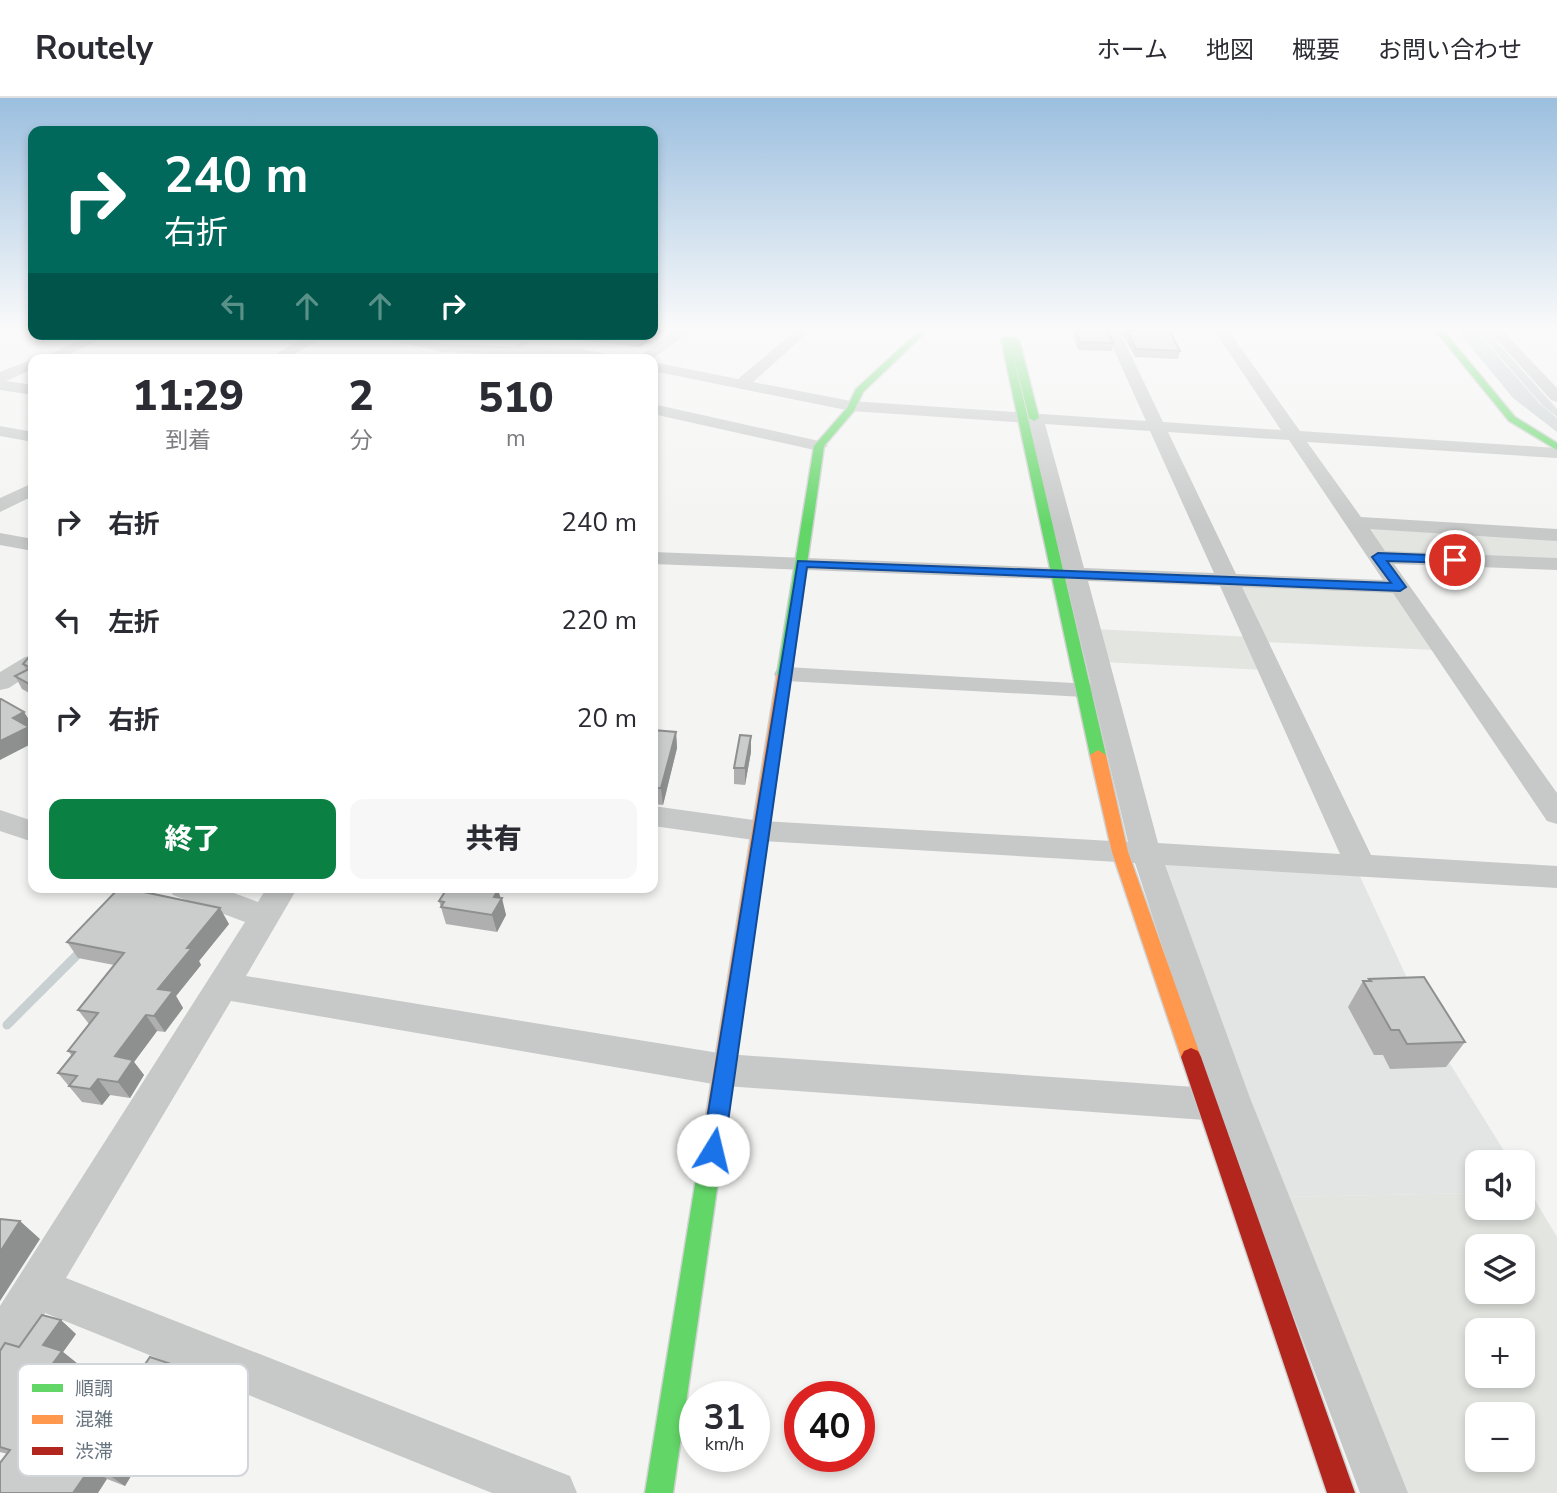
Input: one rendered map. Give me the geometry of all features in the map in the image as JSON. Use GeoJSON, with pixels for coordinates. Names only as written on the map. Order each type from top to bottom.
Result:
{"type":"FeatureCollection","features":[{"type":"Feature","properties":{"kind":"street"},"geometry":{"type":"LineString","coordinates":[[797,395],[851,406],[1159,430],[1297,440],[1552,451]]}},
{"type":"Feature","properties":{"kind":"street"},"geometry":{"type":"LineString","coordinates":[[659,1493],[819,446],[857,395]]}},
{"type":"Feature","properties":{"kind":"street"},"geometry":{"type":"LineString","coordinates":[[1143,395],[1360,864]]}},
{"type":"Feature","properties":{"kind":"street"},"geometry":{"type":"LineString","coordinates":[[1266,395],[1557,814]]}},
{"type":"Feature","properties":{"kind":"street"},"geometry":{"type":"LineString","coordinates":[[1493,395],[1512,418],[1552,451],[1557,466]]}},
{"type":"Feature","properties":{"kind":"street"},"geometry":{"type":"LineString","coordinates":[[658,410],[819,446]]}},
{"type":"Feature","properties":{"kind":"street"},"geometry":{"type":"LineString","coordinates":[[1034,420],[1067,574],[1133,853],[1384,1493]]}},
{"type":"Feature","properties":{"kind":"street"},"geometry":{"type":"LineString","coordinates":[[0,431],[28,436]]}},
{"type":"Feature","properties":{"kind":"street"},"geometry":{"type":"LineString","coordinates":[[0,498],[28,484]]}},
{"type":"Feature","properties":{"kind":"street"},"geometry":{"type":"LineString","coordinates":[[0,506],[28,492]]}},
{"type":"Feature","properties":{"kind":"street"},"geometry":{"type":"LineString","coordinates":[[1352,522],[1557,535]]}},
{"type":"Feature","properties":{"kind":"street"},"geometry":{"type":"LineString","coordinates":[[0,539],[28,544]]}},
{"type":"Feature","properties":{"kind":"street"},"geometry":{"type":"LineString","coordinates":[[1378,557],[1557,564]]}},
{"type":"Feature","properties":{"kind":"street"},"geometry":{"type":"LineString","coordinates":[[658,558],[1400,587]]}},
{"type":"Feature","properties":{"kind":"street"},"geometry":{"type":"LineString","coordinates":[[1067,574],[1084,690],[1205,1103],[1341,1493]]}},
{"type":"Feature","properties":{"kind":"street"},"geometry":{"type":"LineString","coordinates":[[0,683],[28,665]]}},
{"type":"Feature","properties":{"kind":"street"},"geometry":{"type":"LineString","coordinates":[[786,674],[1084,690]]}},
{"type":"Feature","properties":{"kind":"street"},"geometry":{"type":"LineString","coordinates":[[658,817],[761,831],[1557,877]]}},
{"type":"Feature","properties":{"kind":"street"},"geometry":{"type":"LineString","coordinates":[[0,820],[28,830]]}},
{"type":"Feature","properties":{"kind":"street"},"geometry":{"type":"LineString","coordinates":[[0,1346],[274,902],[220,893]]}},
{"type":"Feature","properties":{"kind":"street"},"geometry":{"type":"LineString","coordinates":[[223,986],[725,1070],[1205,1103]]}},
{"type":"Feature","properties":{"kind":"street"},"geometry":{"type":"LineString","coordinates":[[37,1288],[228,1364]]}},
{"type":"Feature","properties":{"kind":"street"},"geometry":{"type":"LineString","coordinates":[[248,1372],[553,1493]]}},
{"type":"Feature","properties":{"kind":"shaded area"},"geometry":{"type":"Polygon","coordinates":[[[1511,395],[1532,395],[1557,418],[1557,432],[1511,395]]]}},
{"type":"Feature","properties":{"kind":"shaded area"},"geometry":{"type":"Polygon","coordinates":[[[1533,395],[1545,395],[1557,409],[1557,417],[1533,395]]]}},
{"type":"Feature","properties":{"kind":"shaded area"},"geometry":{"type":"Polygon","coordinates":[[[1365,525],[1557,537],[1557,562],[1386,555],[1365,525]]]}},
{"type":"Feature","properties":{"kind":"shaded area"},"geometry":{"type":"Polygon","coordinates":[[[1241,584],[1397,592],[1435,650],[1263,642],[1238,587],[1241,584]]]}},
{"type":"Feature","properties":{"kind":"shaded area"},"geometry":{"type":"Polygon","coordinates":[[[1094,629],[1251,637],[1266,670],[1102,662],[1094,629]]]}},
{"type":"Feature","properties":{"kind":"shaded area"},"geometry":{"type":"Polygon","coordinates":[[[1155,861],[1357,870],[1437,1043],[1504,1150],[1465,1150],[1465,1193],[1281,1197],[1155,861]]]}},
{"type":"Feature","properties":{"kind":"shaded area"},"geometry":{"type":"Polygon","coordinates":[[[1465,1193],[1465,1220],[1535,1220],[1535,1200],[1557,1237],[1557,1493],[1394,1493],[1281,1197],[1465,1193]]]}},
{"type":"Feature","properties":{"kind":"building"},"geometry":{"type":"Polygon","coordinates":[[[28,670],[28,683],[15,676],[28,670]]]}},
{"type":"Feature","properties":{"kind":"building"},"geometry":{"type":"Polygon","coordinates":[[[0,699],[24,712],[13,718],[28,727],[0,741],[0,699]]]}},
{"type":"Feature","properties":{"kind":"building"},"geometry":{"type":"Polygon","coordinates":[[[658,730],[676,732],[661,788],[658,788],[658,730]]]}},
{"type":"Feature","properties":{"kind":"building"},"geometry":{"type":"Polygon","coordinates":[[[740,735],[751,736],[745,768],[734,768],[740,735]]]}},
{"type":"Feature","properties":{"kind":"building"},"geometry":{"type":"Polygon","coordinates":[[[114,893],[149,893],[220,908],[158,989],[173,991],[154,1016],[146,1015],[115,1056],[133,1060],[118,1082],[98,1079],[90,1089],[69,1086],[77,1076],[58,1073],[75,1052],[68,1051],[98,1013],[78,1010],[124,953],[67,942],[114,893]]]}},
{"type":"Feature","properties":{"kind":"building"},"geometry":{"type":"Polygon","coordinates":[[[444,893],[496,893],[494,897],[502,898],[492,915],[441,907],[444,902],[439,901],[444,893]]]}},
{"type":"Feature","properties":{"kind":"building"},"geometry":{"type":"Polygon","coordinates":[[[1424,977],[1465,1042],[1407,1044],[1399,1030],[1391,1030],[1363,981],[1424,977]]]}},
{"type":"Feature","properties":{"kind":"building"},"geometry":{"type":"Polygon","coordinates":[[[0,1219],[20,1221],[0,1252],[0,1219]]]}},
{"type":"Feature","properties":{"kind":"building"},"geometry":{"type":"Polygon","coordinates":[[[42,1315],[61,1320],[43,1345],[62,1351],[52,1364],[18,1364],[18,1476],[85,1476],[73,1493],[0,1493],[0,1463],[10,1450],[0,1447],[0,1351],[5,1343],[19,1347],[42,1315]]]}},
{"type":"Feature","properties":{"kind":"building"},"geometry":{"type":"Polygon","coordinates":[[[150,1357],[171,1364],[145,1364],[150,1357]]]}},
{"type":"Feature","properties":{"kind":"waterway"},"geometry":{"type":"LineString","coordinates":[[7,1025],[83,949]]}},
{"type":"Feature","properties":{"kind":"traffic: fast"},"geometry":{"type":"LineString","coordinates":[[784,675],[819,446],[851,409],[857,395]]}},
{"type":"Feature","properties":{"kind":"traffic: fast"},"geometry":{"type":"LineString","coordinates":[[1018,395],[1098,755]]}},
{"type":"Feature","properties":{"kind":"traffic: fast"},"geometry":{"type":"LineString","coordinates":[[1028,395],[1034,418]]}},
{"type":"Feature","properties":{"kind":"traffic: fast"},"geometry":{"type":"LineString","coordinates":[[1492,395],[1512,419],[1557,447]]}},
{"type":"Feature","properties":{"kind":"traffic: fast"},"geometry":{"type":"LineString","coordinates":[[659,1493],[711,1154]]}},
{"type":"Feature","properties":{"kind":"traffic: slow"},"geometry":{"type":"LineString","coordinates":[[711,1154],[784,675]]}},
{"type":"Feature","properties":{"kind":"traffic: slow"},"geometry":{"type":"LineString","coordinates":[[1098,755],[1120,852],[1191,1057]]}},
{"type":"Feature","properties":{"kind":"traffic: jam"},"geometry":{"type":"LineString","coordinates":[[1191,1057],[1341,1493]]}},
{"type":"Feature","properties":{"kind":"route"},"geometry":{"type":"LineString","coordinates":[[713,1150],[802,563],[1400,587],[1378,557],[1455,560]]}}]}
